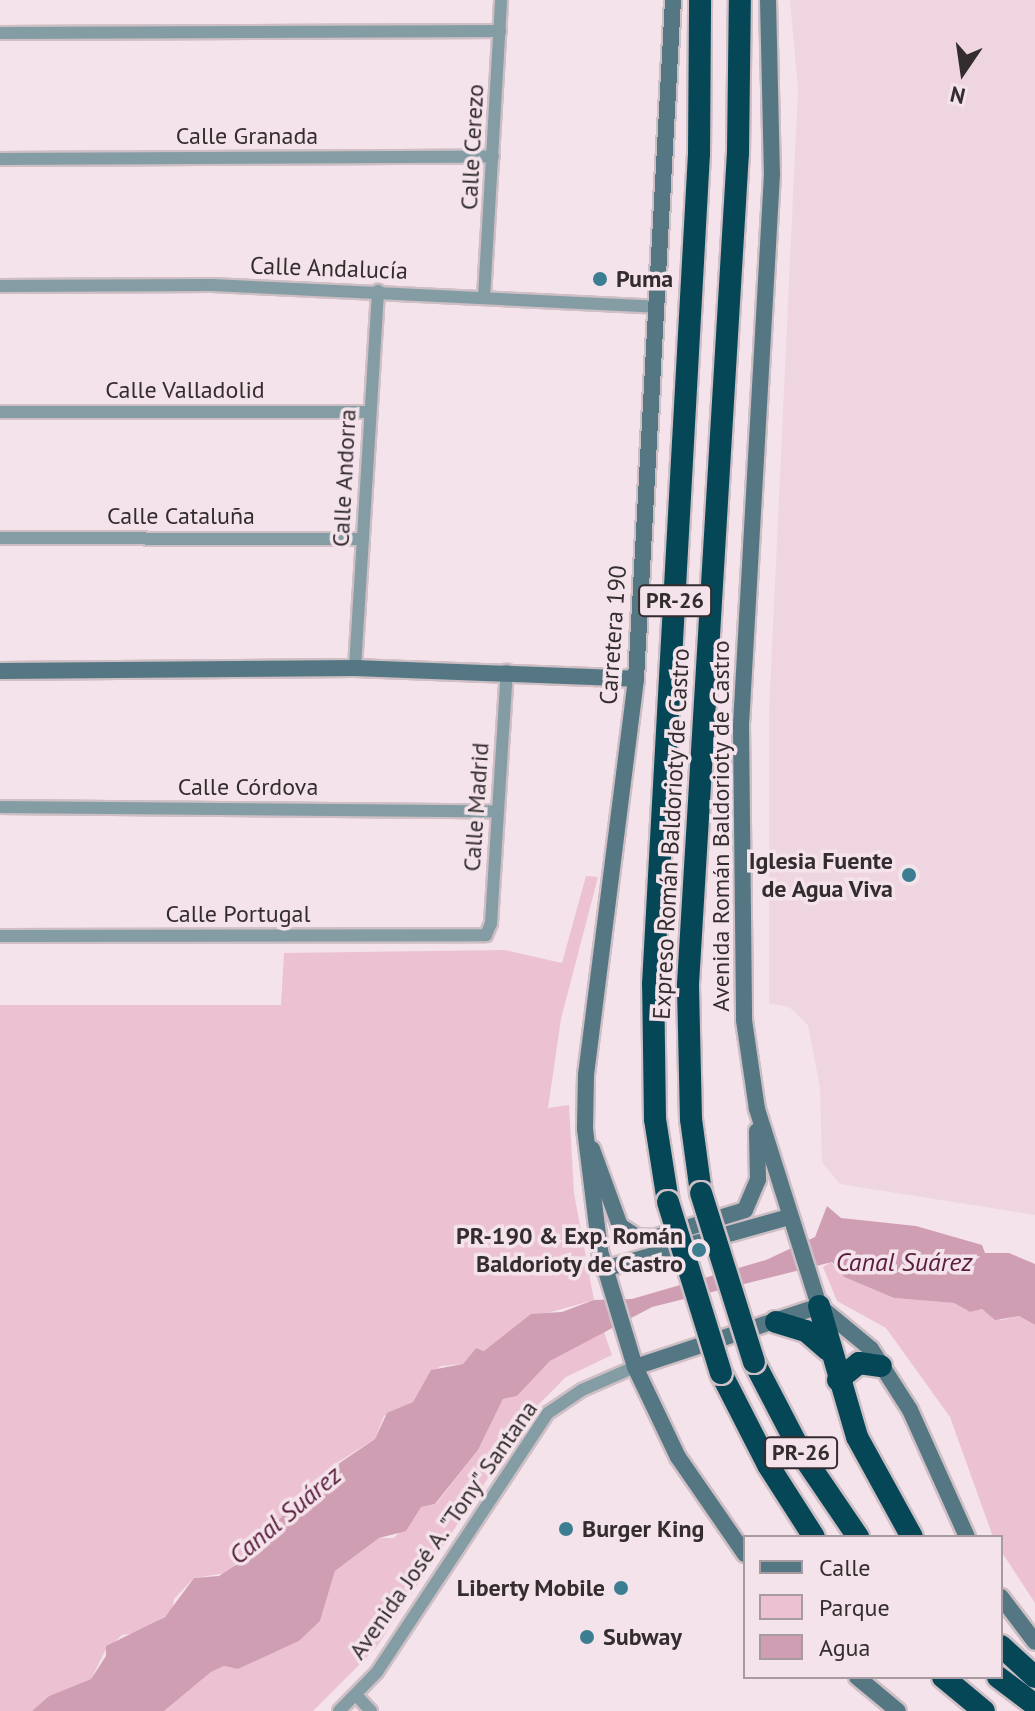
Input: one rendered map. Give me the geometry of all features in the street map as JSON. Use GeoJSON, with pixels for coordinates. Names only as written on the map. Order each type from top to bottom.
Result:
{"type":"FeatureCollection","features":[{"type":"Feature","properties":{"kind":"highway","name":"Expreso Román Baldorioty de Castro"},"geometry":{"type":"LineString","coordinates":[[700,0],[699,154],[653,984],[655,1119],[668,1202],[721,1373],[768,1465],[813,1535]]}},
{"type":"Feature","properties":{"kind":"highway","name":"Expreso Román Baldorioty de Castro"},"geometry":{"type":"LineString","coordinates":[[740,0],[738,153],[687,996],[691,1119],[701,1193],[754,1362],[803,1456],[857,1535]]}},
{"type":"Feature","properties":{"kind":"highway"},"geometry":{"type":"LineString","coordinates":[[819,1306],[828,1350],[872,1471],[911,1535]]}},
{"type":"Feature","properties":{"kind":"highway"},"geometry":{"type":"LineString","coordinates":[[776,1322],[806,1331],[828,1350]]}},
{"type":"Feature","properties":{"kind":"highway"},"geometry":{"type":"LineString","coordinates":[[838,1380],[859,1363],[881,1366]]}},
{"type":"Feature","properties":{"kind":"highway"},"geometry":{"type":"LineString","coordinates":[[1003,1648],[1035,1677]]}},
{"type":"Feature","properties":{"kind":"highway"},"geometry":{"type":"LineString","coordinates":[[945,1679],[984,1711]]}},
{"type":"Feature","properties":{"kind":"highway"},"geometry":{"type":"LineString","coordinates":[[1001,1679],[1035,1705]]}},
{"type":"Feature","properties":{"kind":"street","name":"Calle Cerezo"},"geometry":{"type":"LineString","coordinates":[[484,297],[501,0]]}},
{"type":"Feature","properties":{"kind":"street","name":"Carretera 190"},"geometry":{"type":"LineString","coordinates":[[673,0],[636,679],[586,1075],[585,1129],[605,1275],[635,1367],[678,1457],[743,1551]]}},
{"type":"Feature","properties":{"kind":"street","name":"Avenida Román Baldorioty de Castro"},"geometry":{"type":"LineString","coordinates":[[768,0],[772,174],[741,725],[744,1020],[757,1109],[819,1306]]}},
{"type":"Feature","properties":{"kind":"street"},"geometry":{"type":"LineString","coordinates":[[0,33],[500,31]]}},
{"type":"Feature","properties":{"kind":"street","name":"Calle Granada"},"geometry":{"type":"LineString","coordinates":[[0,159],[493,156]]}},
{"type":"Feature","properties":{"kind":"street","name":"Calle Andalucía"},"geometry":{"type":"LineString","coordinates":[[0,286],[378,291],[656,307]]}},
{"type":"Feature","properties":{"kind":"street","name":"Calle Andorra"},"geometry":{"type":"LineString","coordinates":[[355,668],[378,291]]}},
{"type":"Feature","properties":{"kind":"street","name":"Calle Valladolid"},"geometry":{"type":"LineString","coordinates":[[0,412],[370,412]]}},
{"type":"Feature","properties":{"kind":"street","name":"Calle Cataluña"},"geometry":{"type":"LineString","coordinates":[[0,538],[363,539]]}},
{"type":"Feature","properties":{"kind":"street"},"geometry":{"type":"LineString","coordinates":[[0,671],[355,668],[507,671],[636,679]]}},
{"type":"Feature","properties":{"kind":"street","name":"Calle Madrid"},"geometry":{"type":"LineString","coordinates":[[475,937],[486,935],[491,923],[507,671]]}},
{"type":"Feature","properties":{"kind":"street","name":"Calle Córdova"},"geometry":{"type":"LineString","coordinates":[[0,807],[496,811]]}},
{"type":"Feature","properties":{"kind":"street","name":"Calle Portugal"},"geometry":{"type":"LineString","coordinates":[[0,936],[475,937]]}},
{"type":"Feature","properties":{"kind":"street"},"geometry":{"type":"LineString","coordinates":[[585,1129],[620,1226],[637,1237],[654,1238],[745,1210],[758,1180],[757,1109]]}},
{"type":"Feature","properties":{"kind":"street"},"geometry":{"type":"LineString","coordinates":[[605,1275],[788,1210]]}},
{"type":"Feature","properties":{"kind":"street"},"geometry":{"type":"LineString","coordinates":[[819,1306],[855,1333],[910,1410],[966,1535]]}},
{"type":"Feature","properties":{"kind":"street","name":"Avenida José A. \"Tony\" Santana"},"geometry":{"type":"LineString","coordinates":[[339,1711],[377,1672],[548,1413],[582,1390],[635,1367],[819,1306]]}},
{"type":"Feature","properties":{"kind":"street"},"geometry":{"type":"LineString","coordinates":[[1003,1600],[1035,1642]]}},
{"type":"Feature","properties":{"kind":"street"},"geometry":{"type":"LineString","coordinates":[[859,1679],[898,1711]]}},
{"type":"Feature","properties":{"kind":"street"},"geometry":{"type":"LineString","coordinates":[[356,1695],[371,1711]]}},
{"type":"Feature","properties":{"kind":"shaded area"},"geometry":{"type":"Polygon","coordinates":[[[790,0],[1035,0],[1035,1215],[840,1184],[822,1162],[820,1088],[808,1025],[789,1007],[769,1003],[769,712],[798,89],[790,0]]]}},
{"type":"Feature","properties":{"kind":"green space"},"geometry":{"type":"Polygon","coordinates":[[[586,876],[598,877],[561,1019],[548,1108],[569,1105],[574,1193],[594,1300],[544,1314],[484,1351],[476,1348],[463,1364],[441,1366],[429,1374],[413,1402],[384,1416],[375,1439],[335,1464],[227,1573],[194,1578],[174,1599],[172,1612],[137,1633],[122,1635],[105,1651],[91,1679],[49,1696],[32,1711],[0,1711],[0,1005],[281,1005],[284,953],[505,950],[562,963],[586,876]]]}},
{"type":"Feature","properties":{"kind":"green space"},"geometry":{"type":"Polygon","coordinates":[[[831,1262],[844,1277],[894,1298],[954,1303],[970,1312],[981,1309],[1001,1320],[1019,1316],[1035,1325],[1035,1603],[1003,1554],[1003,1535],[992,1535],[950,1417],[886,1328],[837,1301],[823,1267],[831,1262]]]}},
{"type":"Feature","properties":{"kind":"green space"},"geometry":{"type":"Polygon","coordinates":[[[604,1332],[612,1355],[566,1377],[532,1411],[376,1648],[313,1711],[164,1711],[211,1672],[224,1666],[238,1669],[299,1641],[320,1621],[335,1571],[379,1538],[394,1538],[421,1507],[436,1504],[478,1450],[503,1399],[517,1396],[550,1361],[604,1332]]]}},
{"type":"Feature","properties":{"kind":"water","name":"Canal Suárez"},"geometry":{"type":"Polygon","coordinates":[[[827,1206],[841,1218],[916,1226],[982,1245],[985,1253],[1009,1253],[1035,1264],[1035,1325],[1019,1316],[995,1320],[982,1309],[970,1312],[954,1303],[894,1298],[844,1277],[832,1262],[652,1307],[550,1361],[517,1396],[503,1399],[478,1450],[435,1504],[421,1507],[406,1531],[379,1538],[335,1571],[320,1621],[299,1641],[238,1669],[224,1666],[211,1672],[164,1711],[32,1711],[49,1696],[91,1679],[106,1656],[106,1646],[165,1617],[194,1578],[219,1576],[239,1563],[319,1477],[375,1439],[387,1413],[413,1402],[431,1370],[463,1364],[476,1348],[484,1351],[531,1314],[562,1312],[594,1300],[632,1299],[766,1260],[815,1237],[827,1206]]]}},
{"type":"Feature","properties":{"kind":"place","name":"Puma"},"geometry":{"type":"Point","coordinates":[600,279]}},
{"type":"Feature","properties":{"kind":"place","name":"Iglesia Fuente de Agua Viva"},"geometry":{"type":"Point","coordinates":[909,875]}},
{"type":"Feature","properties":{"kind":"place","name":"PR-190 & Exp. Román Baldorioty de Castro"},"geometry":{"type":"Point","coordinates":[699,1250]}},
{"type":"Feature","properties":{"kind":"place","name":"Burger King"},"geometry":{"type":"Point","coordinates":[566,1529]}},
{"type":"Feature","properties":{"kind":"place","name":"Liberty Mobile"},"geometry":{"type":"Point","coordinates":[621,1588]}},
{"type":"Feature","properties":{"kind":"place","name":"Subway"},"geometry":{"type":"Point","coordinates":[587,1637]}}]}
